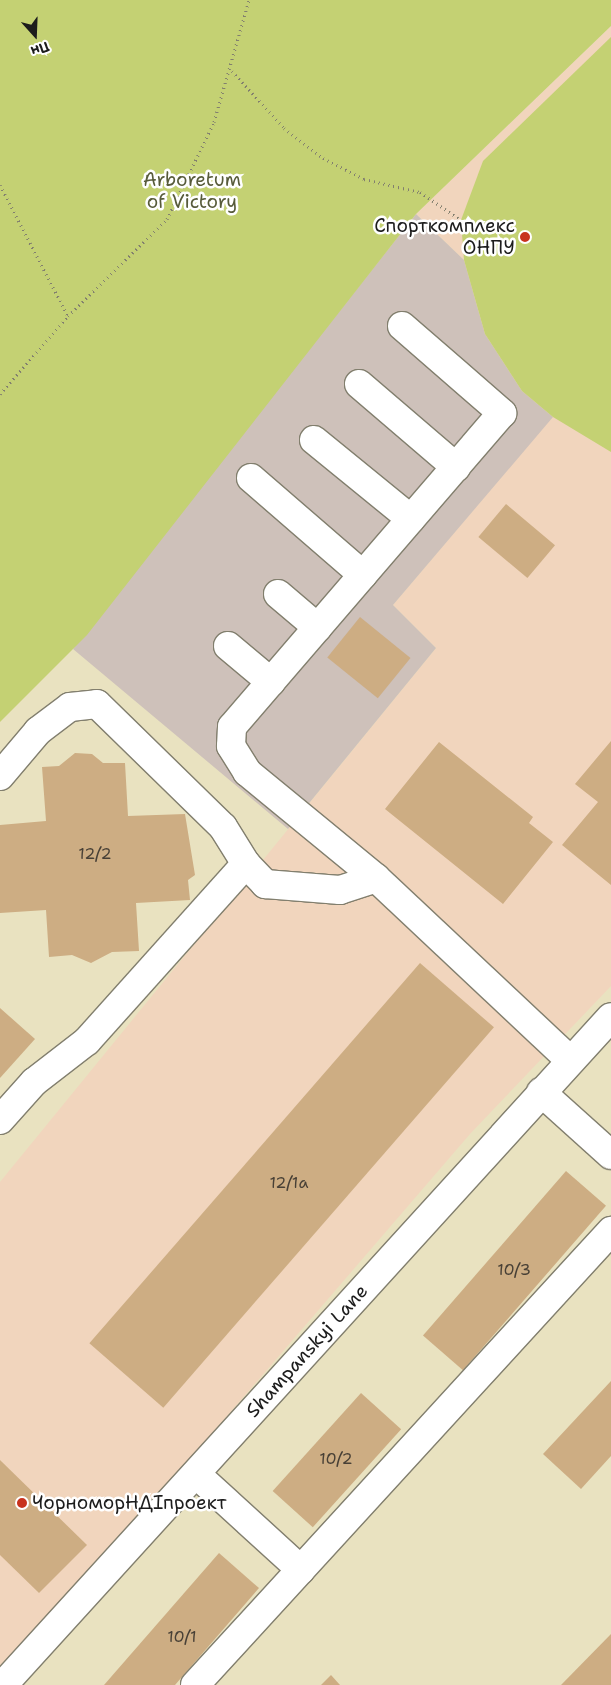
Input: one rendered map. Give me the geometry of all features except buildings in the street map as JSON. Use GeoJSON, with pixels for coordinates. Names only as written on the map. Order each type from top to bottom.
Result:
{"type":"FeatureCollection","features":[{"type":"Feature","properties":{"kind":"street"},"geometry":{"type":"LineString","coordinates":[[402,326],[502,413],[232,727],[231,746],[247,772],[376,878],[569,1060]]}},
{"type":"Feature","properties":{"kind":"street"},"geometry":{"type":"LineString","coordinates":[[359,384],[456,467]]}},
{"type":"Feature","properties":{"kind":"street"},"geometry":{"type":"LineString","coordinates":[[314,440],[411,519]]}},
{"type":"Feature","properties":{"kind":"street"},"geometry":{"type":"LineString","coordinates":[[250,478],[363,575]]}},
{"type":"Feature","properties":{"kind":"street"},"geometry":{"type":"LineString","coordinates":[[278,594],[318,628]]}},
{"type":"Feature","properties":{"kind":"street"},"geometry":{"type":"LineString","coordinates":[[228,646],[271,682]]}},
{"type":"Feature","properties":{"kind":"street"},"geometry":{"type":"LineString","coordinates":[[0,776],[38,731],[70,707],[97,704],[223,826],[246,864],[265,884],[307,890],[340,890],[376,878]]}},
{"type":"Feature","properties":{"kind":"street"},"geometry":{"type":"LineString","coordinates":[[0,1120],[34,1082],[86,1041],[246,864]]}},
{"type":"Feature","properties":{"kind":"street","name":"Shampanskyi Lane"},"geometry":{"type":"LineString","coordinates":[[3,1685],[569,1060],[611,1017]]}},
{"type":"Feature","properties":{"kind":"street"},"geometry":{"type":"LineString","coordinates":[[541,1092],[611,1155]]}},
{"type":"Feature","properties":{"kind":"street"},"geometry":{"type":"LineString","coordinates":[[196,1685],[611,1231]]}},
{"type":"Feature","properties":{"kind":"street"},"geometry":{"type":"LineString","coordinates":[[196,1474],[300,1570]]}},
{"type":"Feature","properties":{"kind":"path"},"geometry":{"type":"LineString","coordinates":[[0,394],[68,316],[166,219],[214,122],[231,71],[249,0]]}},
{"type":"Feature","properties":{"kind":"path"},"geometry":{"type":"LineString","coordinates":[[231,71],[284,128],[323,158],[364,179],[420,192],[461,220]]}},
{"type":"Feature","properties":{"kind":"path"},"geometry":{"type":"LineString","coordinates":[[0,185],[68,316]]}},
{"type":"Feature","properties":{"kind":"shaded area"},"geometry":{"type":"Polygon","coordinates":[[[611,26],[611,986],[470,1134],[0,1680],[0,1182],[436,648],[393,605],[552,417],[522,391],[485,334],[464,260],[416,214],[611,26]]]}},
{"type":"Feature","properties":{"kind":"shaded area"},"geometry":{"type":"Polygon","coordinates":[[[416,214],[464,260],[485,334],[522,391],[553,417],[393,605],[436,648],[288,829],[73,649],[416,214]]]}},
{"type":"Feature","properties":{"kind":"green space","name":"Arboretum of Victory"},"geometry":{"type":"Polygon","coordinates":[[[0,0],[611,0],[611,26],[416,214],[87,635],[0,722],[0,0]]]}},
{"type":"Feature","properties":{"kind":"green space","name":"Спорткомплекс ОНПУ"},"geometry":{"type":"Polygon","coordinates":[[[611,37],[611,452],[553,417],[522,391],[485,334],[464,260],[461,220],[483,161],[611,37]]]}},
{"type":"Feature","properties":{"kind":"place","name":"Спорткомплекс ОНПУ"},"geometry":{"type":"Point","coordinates":[525,237]}},
{"type":"Feature","properties":{"kind":"place","name":"ЧорноморНДІпроект"},"geometry":{"type":"Point","coordinates":[22,1503]}}]}
